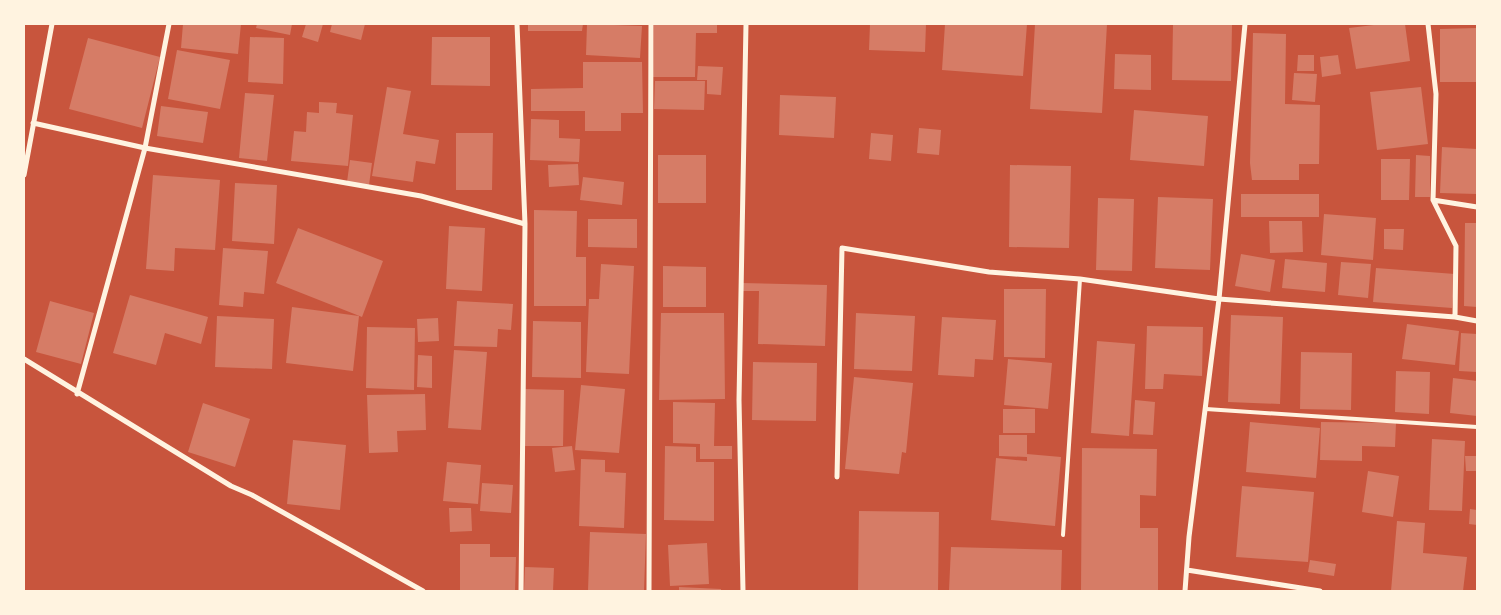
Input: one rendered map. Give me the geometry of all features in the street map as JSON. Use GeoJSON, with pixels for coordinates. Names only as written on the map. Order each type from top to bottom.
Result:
{"type":"FeatureCollection","features":[{"type":"Feature","properties":{"kind":"street"},"geometry":{"type":"LineString","coordinates":[[24,175],[52,24]]}},
{"type":"Feature","properties":{"kind":"street"},"geometry":{"type":"LineString","coordinates":[[77,394],[145,148],[169,24]]}},
{"type":"Feature","properties":{"kind":"street"},"geometry":{"type":"LineString","coordinates":[[517,24],[525,224],[521,591]]}},
{"type":"Feature","properties":{"kind":"street"},"geometry":{"type":"LineString","coordinates":[[650,591],[651,24]]}},
{"type":"Feature","properties":{"kind":"street"},"geometry":{"type":"LineString","coordinates":[[743,591],[739,400],[746,24]]}},
{"type":"Feature","properties":{"kind":"street"},"geometry":{"type":"LineString","coordinates":[[1185,591],[1219,299],[1245,24]]}},
{"type":"Feature","properties":{"kind":"street"},"geometry":{"type":"LineString","coordinates":[[1428,24],[1436,94],[1433,200],[1456,246],[1455,317]]}},
{"type":"Feature","properties":{"kind":"street"},"geometry":{"type":"LineString","coordinates":[[33,123],[145,148],[421,196],[525,224]]}},
{"type":"Feature","properties":{"kind":"street"},"geometry":{"type":"LineString","coordinates":[[1433,200],[1477,207]]}},
{"type":"Feature","properties":{"kind":"street"},"geometry":{"type":"LineString","coordinates":[[837,477],[842,248],[989,272],[1080,279],[1219,299],[1455,317],[1477,322]]}},
{"type":"Feature","properties":{"kind":"street"},"geometry":{"type":"LineString","coordinates":[[24,359],[77,394],[230,486],[252,495],[423,591]]}},
{"type":"Feature","properties":{"kind":"street"},"geometry":{"type":"LineString","coordinates":[[1187,570],[1320,591]]}},
{"type":"Feature","properties":{"kind":"lane"},"geometry":{"type":"LineString","coordinates":[[1063,535],[1080,279]]}},
{"type":"Feature","properties":{"kind":"lane"},"geometry":{"type":"LineString","coordinates":[[1206,409],[1477,427]]}},
{"type":"Feature","properties":{"kind":"building"},"geometry":{"type":"Polygon","coordinates":[[[183,24],[241,24],[238,54],[181,48],[183,24]]]}},
{"type":"Feature","properties":{"kind":"building"},"geometry":{"type":"Polygon","coordinates":[[[257,24],[292,24],[290,35],[256,28],[257,24]]]}},
{"type":"Feature","properties":{"kind":"building"},"geometry":{"type":"Polygon","coordinates":[[[306,24],[323,24],[318,42],[302,37],[306,24]]]}},
{"type":"Feature","properties":{"kind":"building"},"geometry":{"type":"Polygon","coordinates":[[[332,24],[365,24],[361,40],[330,32],[332,24]]]}},
{"type":"Feature","properties":{"kind":"building"},"geometry":{"type":"Polygon","coordinates":[[[528,24],[583,24],[582,31],[528,31],[528,24]]]}},
{"type":"Feature","properties":{"kind":"building"},"geometry":{"type":"Polygon","coordinates":[[[587,24],[642,26],[640,58],[586,55],[587,24]]]}},
{"type":"Feature","properties":{"kind":"building"},"geometry":{"type":"Polygon","coordinates":[[[654,24],[717,24],[717,33],[696,33],[695,77],[653,77],[654,24]]]}},
{"type":"Feature","properties":{"kind":"building"},"geometry":{"type":"Polygon","coordinates":[[[870,24],[926,24],[925,52],[869,50],[870,24]]]}},
{"type":"Feature","properties":{"kind":"building"},"geometry":{"type":"Polygon","coordinates":[[[945,24],[1027,24],[1023,76],[942,70],[945,24]]]}},
{"type":"Feature","properties":{"kind":"building"},"geometry":{"type":"Polygon","coordinates":[[[1035,24],[1107,24],[1102,113],[1030,109],[1035,24]]]}},
{"type":"Feature","properties":{"kind":"building"},"geometry":{"type":"Polygon","coordinates":[[[1173,24],[1232,24],[1231,81],[1172,80],[1173,24]]]}},
{"type":"Feature","properties":{"kind":"building"},"geometry":{"type":"Polygon","coordinates":[[[1382,24],[1405,24],[1410,61],[1356,69],[1349,28],[1382,24]]]}},
{"type":"Feature","properties":{"kind":"building"},"geometry":{"type":"Polygon","coordinates":[[[1477,28],[1477,82],[1440,82],[1440,29],[1477,28]]]}},
{"type":"Feature","properties":{"kind":"building"},"geometry":{"type":"Polygon","coordinates":[[[1253,33],[1286,34],[1285,104],[1320,105],[1319,164],[1299,164],[1299,180],[1252,180],[1250,163],[1253,33]]]}},
{"type":"Feature","properties":{"kind":"building"},"geometry":{"type":"Polygon","coordinates":[[[250,37],[284,38],[283,84],[248,82],[250,37]]]}},
{"type":"Feature","properties":{"kind":"building"},"geometry":{"type":"Polygon","coordinates":[[[432,37],[490,37],[490,86],[431,85],[432,37]]]}},
{"type":"Feature","properties":{"kind":"building"},"geometry":{"type":"Polygon","coordinates":[[[88,38],[160,57],[142,128],[69,109],[88,38]]]}},
{"type":"Feature","properties":{"kind":"building"},"geometry":{"type":"Polygon","coordinates":[[[177,50],[230,60],[220,109],[168,99],[177,50]]]}},
{"type":"Feature","properties":{"kind":"building"},"geometry":{"type":"Polygon","coordinates":[[[1115,54],[1151,55],[1151,90],[1114,89],[1115,54]]]}},
{"type":"Feature","properties":{"kind":"building"},"geometry":{"type":"Polygon","coordinates":[[[1298,55],[1314,55],[1314,71],[1297,71],[1298,55]]]}},
{"type":"Feature","properties":{"kind":"building"},"geometry":{"type":"Polygon","coordinates":[[[1338,55],[1341,74],[1322,77],[1320,57],[1338,55]]]}},
{"type":"Feature","properties":{"kind":"building"},"geometry":{"type":"Polygon","coordinates":[[[583,62],[642,62],[643,113],[621,113],[621,131],[585,131],[585,111],[531,111],[531,89],[583,88],[583,62]]]}},
{"type":"Feature","properties":{"kind":"building"},"geometry":{"type":"Polygon","coordinates":[[[698,66],[723,67],[721,95],[707,94],[707,80],[697,80],[698,66]]]}},
{"type":"Feature","properties":{"kind":"building"},"geometry":{"type":"Polygon","coordinates":[[[1294,73],[1317,74],[1315,102],[1292,100],[1294,73]]]}},
{"type":"Feature","properties":{"kind":"building"},"geometry":{"type":"Polygon","coordinates":[[[655,81],[705,81],[704,110],[654,109],[655,81]]]}},
{"type":"Feature","properties":{"kind":"building"},"geometry":{"type":"Polygon","coordinates":[[[387,87],[411,91],[403,134],[439,140],[435,164],[416,161],[413,182],[372,176],[387,87]]]}},
{"type":"Feature","properties":{"kind":"building"},"geometry":{"type":"Polygon","coordinates":[[[1421,87],[1428,144],[1377,150],[1370,92],[1421,87]]]}},
{"type":"Feature","properties":{"kind":"building"},"geometry":{"type":"Polygon","coordinates":[[[245,93],[274,95],[267,161],[239,158],[245,93]]]}},
{"type":"Feature","properties":{"kind":"building"},"geometry":{"type":"Polygon","coordinates":[[[780,95],[836,97],[834,138],[779,135],[780,95]]]}},
{"type":"Feature","properties":{"kind":"building"},"geometry":{"type":"Polygon","coordinates":[[[319,102],[337,103],[336,113],[353,115],[348,166],[291,161],[294,131],[306,132],[307,112],[319,113],[319,102]]]}},
{"type":"Feature","properties":{"kind":"building"},"geometry":{"type":"Polygon","coordinates":[[[161,106],[208,112],[203,143],[157,136],[161,106]]]}},
{"type":"Feature","properties":{"kind":"building"},"geometry":{"type":"Polygon","coordinates":[[[1134,110],[1208,116],[1204,166],[1130,160],[1134,110]]]}},
{"type":"Feature","properties":{"kind":"building"},"geometry":{"type":"Polygon","coordinates":[[[531,119],[559,120],[559,138],[580,139],[579,162],[530,160],[531,119]]]}},
{"type":"Feature","properties":{"kind":"building"},"geometry":{"type":"Polygon","coordinates":[[[919,128],[941,130],[939,155],[917,153],[919,128]]]}},
{"type":"Feature","properties":{"kind":"building"},"geometry":{"type":"Polygon","coordinates":[[[456,133],[493,133],[492,190],[456,190],[456,133]]]}},
{"type":"Feature","properties":{"kind":"building"},"geometry":{"type":"Polygon","coordinates":[[[871,133],[893,135],[891,161],[869,159],[871,133]]]}},
{"type":"Feature","properties":{"kind":"building"},"geometry":{"type":"Polygon","coordinates":[[[1442,147],[1477,149],[1477,194],[1440,193],[1442,147]]]}},
{"type":"Feature","properties":{"kind":"building"},"geometry":{"type":"Polygon","coordinates":[[[658,155],[706,155],[706,203],[658,203],[658,155]]]}},
{"type":"Feature","properties":{"kind":"building"},"geometry":{"type":"Polygon","coordinates":[[[1416,155],[1430,156],[1430,197],[1415,197],[1416,155]]]}},
{"type":"Feature","properties":{"kind":"building"},"geometry":{"type":"Polygon","coordinates":[[[1381,159],[1410,159],[1409,200],[1381,200],[1381,159]]]}},
{"type":"Feature","properties":{"kind":"building"},"geometry":{"type":"Polygon","coordinates":[[[350,160],[372,163],[369,185],[347,182],[350,160]]]}},
{"type":"Feature","properties":{"kind":"building"},"geometry":{"type":"Polygon","coordinates":[[[578,164],[579,185],[549,187],[548,165],[578,164]]]}},
{"type":"Feature","properties":{"kind":"building"},"geometry":{"type":"Polygon","coordinates":[[[1010,165],[1071,166],[1069,248],[1009,247],[1010,165]]]}},
{"type":"Feature","properties":{"kind":"building"},"geometry":{"type":"Polygon","coordinates":[[[153,175],[220,180],[215,250],[175,248],[174,271],[146,269],[153,175]]]}},
{"type":"Feature","properties":{"kind":"building"},"geometry":{"type":"Polygon","coordinates":[[[583,177],[624,182],[622,205],[580,200],[583,177]]]}},
{"type":"Feature","properties":{"kind":"building"},"geometry":{"type":"Polygon","coordinates":[[[235,183],[277,185],[274,244],[232,241],[235,183]]]}},
{"type":"Feature","properties":{"kind":"building"},"geometry":{"type":"Polygon","coordinates":[[[1241,194],[1319,194],[1319,217],[1241,217],[1241,194]]]}},
{"type":"Feature","properties":{"kind":"building"},"geometry":{"type":"Polygon","coordinates":[[[1158,197],[1213,199],[1210,270],[1155,268],[1158,197]]]}},
{"type":"Feature","properties":{"kind":"building"},"geometry":{"type":"Polygon","coordinates":[[[1098,198],[1134,199],[1132,271],[1096,270],[1098,198]]]}},
{"type":"Feature","properties":{"kind":"building"},"geometry":{"type":"Polygon","coordinates":[[[534,210],[577,211],[576,257],[586,257],[586,306],[534,306],[534,210]]]}},
{"type":"Feature","properties":{"kind":"building"},"geometry":{"type":"Polygon","coordinates":[[[1324,214],[1376,218],[1373,260],[1321,255],[1324,214]]]}},
{"type":"Feature","properties":{"kind":"building"},"geometry":{"type":"Polygon","coordinates":[[[588,219],[637,219],[637,248],[588,247],[588,219]]]}},
{"type":"Feature","properties":{"kind":"building"},"geometry":{"type":"Polygon","coordinates":[[[1269,221],[1302,221],[1303,252],[1270,253],[1269,221]]]}},
{"type":"Feature","properties":{"kind":"building"},"geometry":{"type":"Polygon","coordinates":[[[1465,223],[1477,223],[1477,307],[1464,306],[1465,223]]]}},
{"type":"Feature","properties":{"kind":"building"},"geometry":{"type":"Polygon","coordinates":[[[449,226],[485,228],[482,291],[446,289],[449,226]]]}},
{"type":"Feature","properties":{"kind":"building"},"geometry":{"type":"Polygon","coordinates":[[[298,228],[383,261],[362,317],[276,283],[298,228]]]}},
{"type":"Feature","properties":{"kind":"building"},"geometry":{"type":"Polygon","coordinates":[[[1384,229],[1404,229],[1403,250],[1384,249],[1384,229]]]}},
{"type":"Feature","properties":{"kind":"building"},"geometry":{"type":"Polygon","coordinates":[[[223,248],[268,251],[264,294],[244,292],[243,307],[219,305],[223,248]]]}},
{"type":"Feature","properties":{"kind":"building"},"geometry":{"type":"Polygon","coordinates":[[[1241,254],[1275,260],[1270,292],[1235,286],[1241,254]]]}},
{"type":"Feature","properties":{"kind":"building"},"geometry":{"type":"Polygon","coordinates":[[[1285,259],[1327,263],[1325,292],[1282,288],[1285,259]]]}},
{"type":"Feature","properties":{"kind":"building"},"geometry":{"type":"Polygon","coordinates":[[[1341,262],[1371,264],[1368,298],[1338,295],[1341,262]]]}},
{"type":"Feature","properties":{"kind":"building"},"geometry":{"type":"Polygon","coordinates":[[[601,264],[634,266],[629,374],[586,372],[589,299],[599,299],[601,264]]]}},
{"type":"Feature","properties":{"kind":"building"},"geometry":{"type":"Polygon","coordinates":[[[663,266],[706,267],[706,307],[663,307],[663,266]]]}},
{"type":"Feature","properties":{"kind":"building"},"geometry":{"type":"Polygon","coordinates":[[[1376,268],[1455,274],[1452,308],[1373,302],[1376,268]]]}},
{"type":"Feature","properties":{"kind":"building"},"geometry":{"type":"Polygon","coordinates":[[[742,283],[827,285],[825,346],[758,344],[759,291],[741,291],[742,283]]]}},
{"type":"Feature","properties":{"kind":"building"},"geometry":{"type":"Polygon","coordinates":[[[1004,289],[1046,289],[1045,358],[1004,357],[1004,289]]]}},
{"type":"Feature","properties":{"kind":"building"},"geometry":{"type":"Polygon","coordinates":[[[130,295],[208,317],[201,344],[165,333],[156,365],[113,353],[130,295]]]}},
{"type":"Feature","properties":{"kind":"building"},"geometry":{"type":"Polygon","coordinates":[[[50,301],[94,313],[81,364],[36,352],[50,301]]]}},
{"type":"Feature","properties":{"kind":"building"},"geometry":{"type":"Polygon","coordinates":[[[457,301],[513,304],[511,330],[498,329],[497,347],[454,346],[457,301]]]}},
{"type":"Feature","properties":{"kind":"building"},"geometry":{"type":"Polygon","coordinates":[[[292,307],[359,316],[353,371],[286,363],[292,307]]]}},
{"type":"Feature","properties":{"kind":"building"},"geometry":{"type":"Polygon","coordinates":[[[661,313],[724,313],[725,399],[659,400],[661,313]]]}},
{"type":"Feature","properties":{"kind":"building"},"geometry":{"type":"Polygon","coordinates":[[[856,313],[915,316],[912,371],[854,369],[856,313]]]}},
{"type":"Feature","properties":{"kind":"building"},"geometry":{"type":"Polygon","coordinates":[[[1231,315],[1283,317],[1280,404],[1228,402],[1231,315]]]}},
{"type":"Feature","properties":{"kind":"building"},"geometry":{"type":"Polygon","coordinates":[[[217,316],[274,319],[272,369],[215,367],[217,316]]]}},
{"type":"Feature","properties":{"kind":"building"},"geometry":{"type":"Polygon","coordinates":[[[942,317],[996,320],[993,360],[975,359],[974,377],[938,375],[942,317]]]}},
{"type":"Feature","properties":{"kind":"building"},"geometry":{"type":"Polygon","coordinates":[[[438,318],[439,341],[418,342],[417,319],[438,318]]]}},
{"type":"Feature","properties":{"kind":"building"},"geometry":{"type":"Polygon","coordinates":[[[533,321],[581,322],[581,378],[532,377],[533,321]]]}},
{"type":"Feature","properties":{"kind":"building"},"geometry":{"type":"Polygon","coordinates":[[[1407,324],[1459,331],[1455,365],[1402,359],[1407,324]]]}},
{"type":"Feature","properties":{"kind":"building"},"geometry":{"type":"Polygon","coordinates":[[[1147,326],[1203,327],[1202,376],[1164,374],[1163,389],[1145,389],[1147,326]]]}},
{"type":"Feature","properties":{"kind":"building"},"geometry":{"type":"Polygon","coordinates":[[[367,327],[415,328],[414,390],[366,388],[367,327]]]}},
{"type":"Feature","properties":{"kind":"building"},"geometry":{"type":"Polygon","coordinates":[[[1461,333],[1477,334],[1477,372],[1459,371],[1461,333]]]}},
{"type":"Feature","properties":{"kind":"building"},"geometry":{"type":"Polygon","coordinates":[[[1097,341],[1135,344],[1129,436],[1091,433],[1097,341]]]}},
{"type":"Feature","properties":{"kind":"building"},"geometry":{"type":"Polygon","coordinates":[[[454,350],[487,352],[481,430],[448,428],[454,350]]]}},
{"type":"Feature","properties":{"kind":"building"},"geometry":{"type":"Polygon","coordinates":[[[1301,352],[1352,353],[1351,410],[1300,409],[1301,352]]]}},
{"type":"Feature","properties":{"kind":"building"},"geometry":{"type":"Polygon","coordinates":[[[418,355],[432,356],[432,388],[417,387],[418,355]]]}},
{"type":"Feature","properties":{"kind":"building"},"geometry":{"type":"Polygon","coordinates":[[[1008,359],[1052,363],[1048,409],[1004,405],[1008,359]]]}},
{"type":"Feature","properties":{"kind":"building"},"geometry":{"type":"Polygon","coordinates":[[[753,362],[817,363],[816,421],[752,420],[753,362]]]}},
{"type":"Feature","properties":{"kind":"building"},"geometry":{"type":"Polygon","coordinates":[[[1396,371],[1430,372],[1429,414],[1395,412],[1396,371]]]}},
{"type":"Feature","properties":{"kind":"building"},"geometry":{"type":"Polygon","coordinates":[[[854,377],[913,383],[906,453],[902,452],[899,474],[845,469],[854,377]]]}},
{"type":"Feature","properties":{"kind":"building"},"geometry":{"type":"Polygon","coordinates":[[[1453,378],[1477,381],[1477,416],[1450,413],[1453,378]]]}},
{"type":"Feature","properties":{"kind":"building"},"geometry":{"type":"Polygon","coordinates":[[[581,385],[625,389],[619,453],[575,450],[581,385]]]}},
{"type":"Feature","properties":{"kind":"building"},"geometry":{"type":"Polygon","coordinates":[[[524,389],[564,390],[563,446],[522,446],[524,389]]]}},
{"type":"Feature","properties":{"kind":"building"},"geometry":{"type":"Polygon","coordinates":[[[425,394],[426,430],[397,431],[398,452],[369,453],[367,395],[425,394]]]}},
{"type":"Feature","properties":{"kind":"building"},"geometry":{"type":"Polygon","coordinates":[[[1135,400],[1155,402],[1153,435],[1133,434],[1135,400]]]}},
{"type":"Feature","properties":{"kind":"building"},"geometry":{"type":"Polygon","coordinates":[[[673,402],[715,403],[714,446],[732,446],[732,459],[700,459],[700,444],[673,443],[673,402]]]}},
{"type":"Feature","properties":{"kind":"building"},"geometry":{"type":"Polygon","coordinates":[[[203,403],[250,419],[235,467],[188,452],[203,403]]]}},
{"type":"Feature","properties":{"kind":"building"},"geometry":{"type":"Polygon","coordinates":[[[1003,409],[1035,409],[1035,433],[1003,433],[1003,409]]]}},
{"type":"Feature","properties":{"kind":"building"},"geometry":{"type":"Polygon","coordinates":[[[1250,422],[1320,428],[1316,478],[1246,472],[1250,422]]]}},
{"type":"Feature","properties":{"kind":"building"},"geometry":{"type":"Polygon","coordinates":[[[1321,422],[1396,423],[1395,447],[1362,446],[1362,461],[1320,460],[1321,422]]]}},
{"type":"Feature","properties":{"kind":"building"},"geometry":{"type":"Polygon","coordinates":[[[999,435],[1027,435],[1027,454],[1061,457],[1055,526],[991,520],[996,458],[1027,461],[1027,457],[999,456],[999,435]]]}},
{"type":"Feature","properties":{"kind":"building"},"geometry":{"type":"Polygon","coordinates":[[[1432,439],[1465,441],[1462,511],[1429,510],[1432,439]]]}},
{"type":"Feature","properties":{"kind":"building"},"geometry":{"type":"Polygon","coordinates":[[[293,440],[346,445],[340,510],[287,504],[293,440]]]}},
{"type":"Feature","properties":{"kind":"building"},"geometry":{"type":"Polygon","coordinates":[[[572,446],[575,470],[555,472],[552,448],[572,446]]]}},
{"type":"Feature","properties":{"kind":"building"},"geometry":{"type":"Polygon","coordinates":[[[665,446],[696,447],[696,462],[714,462],[714,521],[664,520],[665,446]]]}},
{"type":"Feature","properties":{"kind":"building"},"geometry":{"type":"Polygon","coordinates":[[[1082,448],[1157,449],[1156,496],[1140,495],[1140,528],[1158,528],[1158,591],[1081,591],[1082,448]]]}},
{"type":"Feature","properties":{"kind":"building"},"geometry":{"type":"Polygon","coordinates":[[[1465,456],[1477,456],[1477,471],[1466,471],[1465,456]]]}},
{"type":"Feature","properties":{"kind":"building"},"geometry":{"type":"Polygon","coordinates":[[[581,459],[605,460],[605,472],[626,473],[624,528],[579,526],[581,459]]]}},
{"type":"Feature","properties":{"kind":"building"},"geometry":{"type":"Polygon","coordinates":[[[447,462],[481,465],[478,504],[443,501],[447,462]]]}},
{"type":"Feature","properties":{"kind":"building"},"geometry":{"type":"Polygon","coordinates":[[[1368,471],[1399,476],[1393,517],[1362,512],[1368,471]]]}},
{"type":"Feature","properties":{"kind":"building"},"geometry":{"type":"Polygon","coordinates":[[[482,483],[513,485],[511,513],[480,511],[482,483]]]}},
{"type":"Feature","properties":{"kind":"building"},"geometry":{"type":"Polygon","coordinates":[[[1242,486],[1314,492],[1308,562],[1236,557],[1242,486]]]}},
{"type":"Feature","properties":{"kind":"building"},"geometry":{"type":"Polygon","coordinates":[[[449,508],[471,508],[472,531],[450,532],[449,508]]]}},
{"type":"Feature","properties":{"kind":"building"},"geometry":{"type":"Polygon","coordinates":[[[1470,509],[1477,510],[1477,525],[1469,524],[1470,509]]]}},
{"type":"Feature","properties":{"kind":"building"},"geometry":{"type":"Polygon","coordinates":[[[859,511],[939,512],[938,591],[858,591],[859,511]]]}},
{"type":"Feature","properties":{"kind":"building"},"geometry":{"type":"Polygon","coordinates":[[[1397,521],[1425,523],[1423,553],[1467,557],[1463,591],[1391,591],[1397,521]]]}},
{"type":"Feature","properties":{"kind":"building"},"geometry":{"type":"Polygon","coordinates":[[[590,532],[646,534],[644,591],[588,591],[590,532]]]}},
{"type":"Feature","properties":{"kind":"building"},"geometry":{"type":"Polygon","coordinates":[[[707,543],[709,584],[670,586],[668,545],[707,543]]]}},
{"type":"Feature","properties":{"kind":"building"},"geometry":{"type":"Polygon","coordinates":[[[460,544],[490,544],[490,557],[516,557],[515,591],[460,591],[460,544]]]}},
{"type":"Feature","properties":{"kind":"building"},"geometry":{"type":"Polygon","coordinates":[[[951,547],[1062,550],[1061,591],[949,591],[951,547]]]}},
{"type":"Feature","properties":{"kind":"building"},"geometry":{"type":"Polygon","coordinates":[[[1310,560],[1336,564],[1334,576],[1308,572],[1310,560]]]}},
{"type":"Feature","properties":{"kind":"building"},"geometry":{"type":"Polygon","coordinates":[[[525,567],[554,568],[553,591],[524,591],[525,567]]]}},
{"type":"Feature","properties":{"kind":"building"},"geometry":{"type":"Polygon","coordinates":[[[679,587],[721,589],[721,591],[679,591],[679,587]]]}}]}
